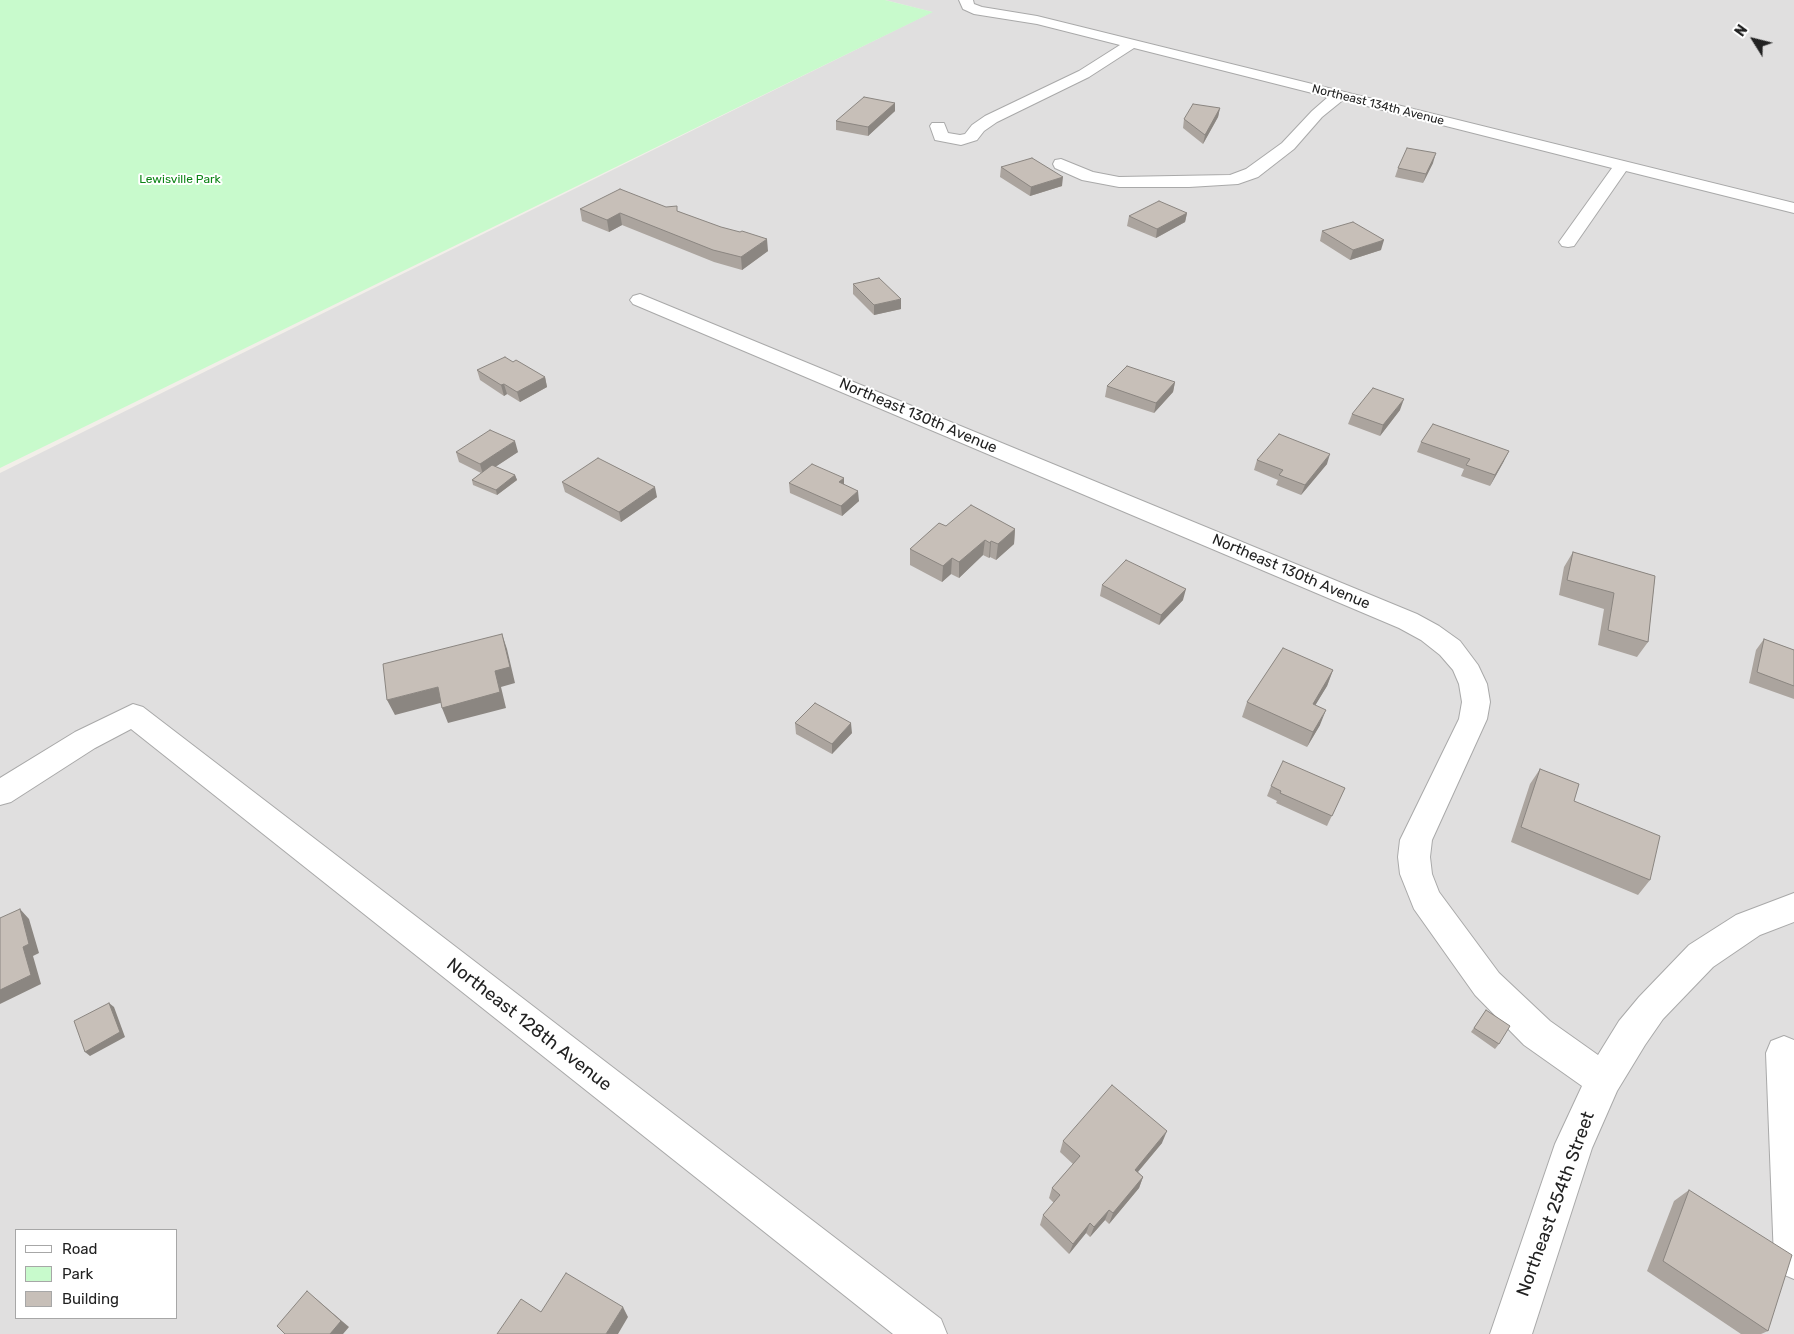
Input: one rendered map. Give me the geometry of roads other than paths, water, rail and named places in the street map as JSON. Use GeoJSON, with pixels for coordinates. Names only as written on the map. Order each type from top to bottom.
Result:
{"type":"FeatureCollection","features":[{"type":"Feature","properties":{"kind":"street","name":"Northeast 134th Avenue"},"geometry":{"type":"LineString","coordinates":[[966,0],[968,6],[979,11],[1031,19],[1794,208]]}},
{"type":"Feature","properties":{"kind":"street"},"geometry":{"type":"LineString","coordinates":[[938,126],[941,136],[961,140],[971,138],[978,128],[991,118],[1084,74],[1130,44]]}},
{"type":"Feature","properties":{"kind":"street"},"geometry":{"type":"LineString","coordinates":[[1061,164],[1088,176],[1119,182],[1232,180],[1252,174],[1288,146],[1317,114],[1340,95]]}},
{"type":"Feature","properties":{"kind":"street"},"geometry":{"type":"LineString","coordinates":[[1568,242],[1622,165]]}},
{"type":"Feature","properties":{"kind":"street","name":"Northeast 130th Avenue"},"geometry":{"type":"LineString","coordinates":[[640,300],[1408,621],[1430,632],[1450,648],[1464,665],[1473,684],[1476,702],[1472,718],[1416,840],[1414,857],[1416,874],[1425,899],[1487,984],[1537,1032],[1570,1057],[1604,1079]]}},
{"type":"Feature","properties":{"kind":"street","name":"Northeast 128th Avenue"},"geometry":{"type":"LineString","coordinates":[[0,793],[85,740],[133,715],[926,1334]]}},
{"type":"Feature","properties":{"kind":"street","name":"Northeast 254th Street"},"geometry":{"type":"LineString","coordinates":[[1511,1334],[1574,1144],[1604,1079],[1632,1033],[1652,1008],[1701,956],[1748,925],[1794,907]]}},
{"type":"Feature","properties":{"kind":"street"},"geometry":{"type":"LineString","coordinates":[[1784,1054],[1794,1258]]}},
{"type":"Feature","properties":{"kind":"park label","name":"Lewisville Park"},"geometry":{"type":"Point","coordinates":[180,180]}}]}
